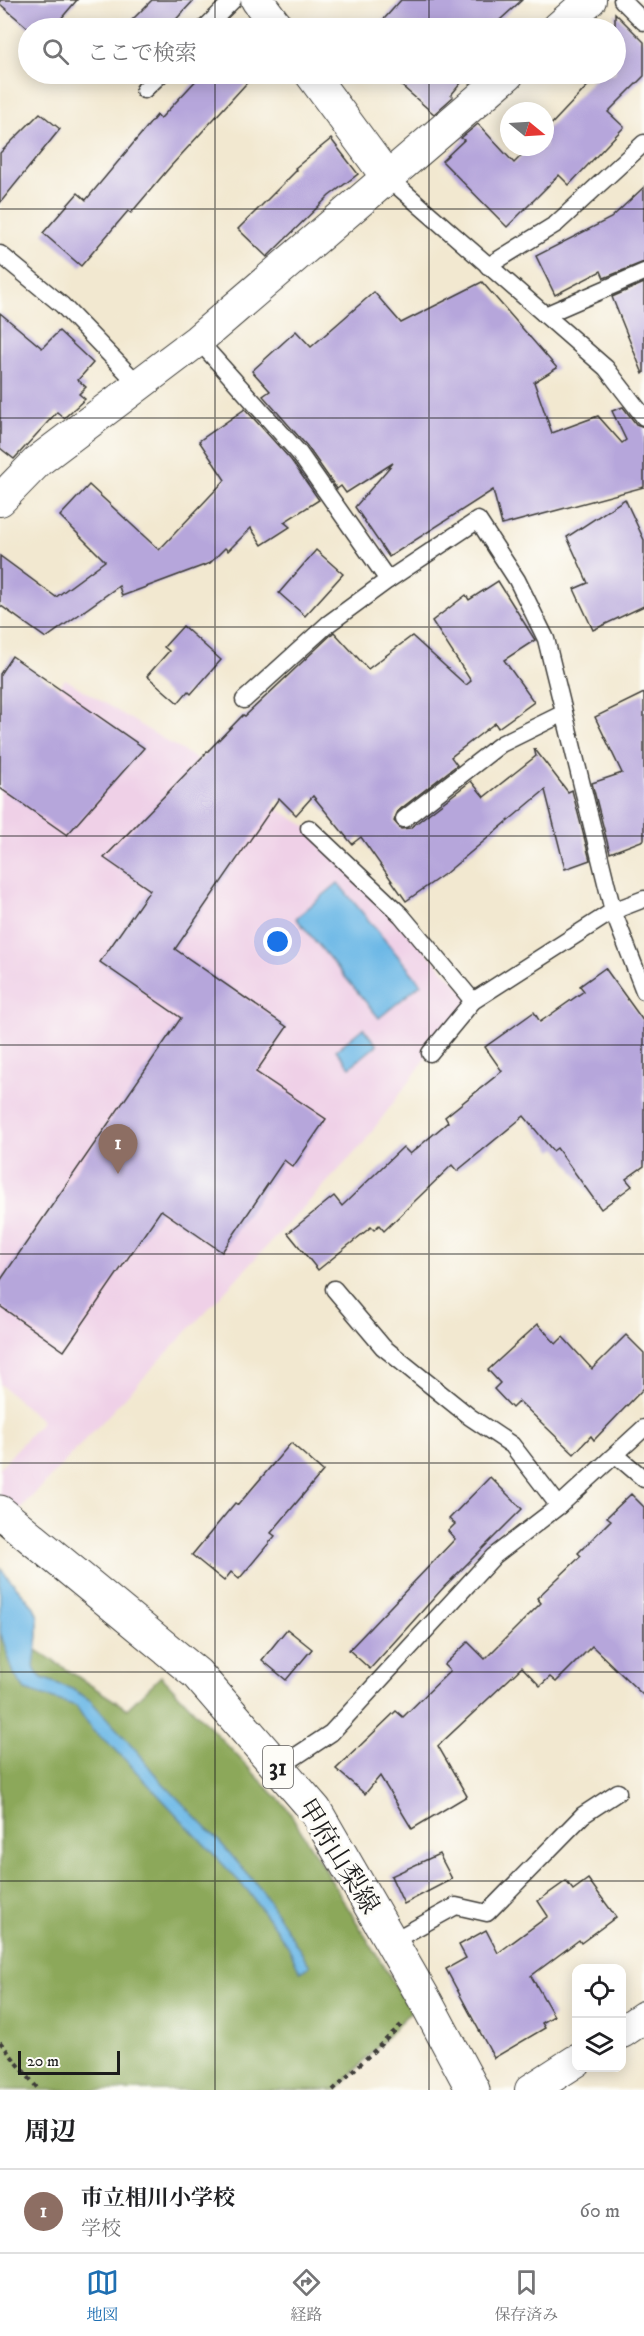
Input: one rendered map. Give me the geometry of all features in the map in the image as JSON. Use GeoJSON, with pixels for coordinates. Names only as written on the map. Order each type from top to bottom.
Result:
{"type":"FeatureCollection","features":[{"type":"Feature","properties":{"kind":"main road","name":"甲府山梨線"},"geometry":{"type":"LineString","coordinates":[[0,1512],[197,1674],[315,1810],[426,2002],[473,2090]]}},
{"type":"Feature","properties":{"kind":"street"},"geometry":{"type":"LineString","coordinates":[[257,0],[270,18]]}},
{"type":"Feature","properties":{"kind":"street"},"geometry":{"type":"LineString","coordinates":[[569,18],[590,0]]}},
{"type":"Feature","properties":{"kind":"street"},"geometry":{"type":"LineString","coordinates":[[318,84],[387,177]]}},
{"type":"Feature","properties":{"kind":"street"},"geometry":{"type":"LineString","coordinates":[[0,500],[38,461],[198,339],[496,84]]}},
{"type":"Feature","properties":{"kind":"street"},"geometry":{"type":"LineString","coordinates":[[626,2029],[644,2017]]}},
{"type":"Feature","properties":{"kind":"street"},"geometry":{"type":"LineString","coordinates":[[531,2090],[572,2064]]}},
{"type":"Feature","properties":{"kind":"lane"},"geometry":{"type":"LineString","coordinates":[[215,18],[233,0]]}},
{"type":"Feature","properties":{"kind":"lane"},"geometry":{"type":"LineString","coordinates":[[622,0],[644,22]]}},
{"type":"Feature","properties":{"kind":"lane"},"geometry":{"type":"LineString","coordinates":[[144,90],[150,84]]}},
{"type":"Feature","properties":{"kind":"lane"},"geometry":{"type":"LineString","coordinates":[[488,266],[556,224],[644,143]]}},
{"type":"Feature","properties":{"kind":"lane"},"geometry":{"type":"LineString","coordinates":[[387,177],[606,368],[644,417]]}},
{"type":"Feature","properties":{"kind":"lane"},"geometry":{"type":"LineString","coordinates":[[0,254],[62,305],[139,385]]}},
{"type":"Feature","properties":{"kind":"lane"},"geometry":{"type":"LineString","coordinates":[[545,315],[644,272]]}},
{"type":"Feature","properties":{"kind":"lane"},"geometry":{"type":"LineString","coordinates":[[198,339],[299,453],[388,580]]}},
{"type":"Feature","properties":{"kind":"lane"},"geometry":{"type":"LineString","coordinates":[[244,700],[328,624],[388,580],[478,520],[516,580],[546,639],[613,911],[644,991]]}},
{"type":"Feature","properties":{"kind":"lane"},"geometry":{"type":"LineString","coordinates":[[404,819],[501,744],[564,713]]}},
{"type":"Feature","properties":{"kind":"lane"},"geometry":{"type":"LineString","coordinates":[[309,828],[401,915],[473,1001]]}},
{"type":"Feature","properties":{"kind":"lane"},"geometry":{"type":"LineString","coordinates":[[430,1053],[473,1001],[613,911],[644,899]]}},
{"type":"Feature","properties":{"kind":"lane"},"geometry":{"type":"LineString","coordinates":[[334,1289],[384,1347],[470,1417],[512,1445],[559,1506]]}},
{"type":"Feature","properties":{"kind":"lane"},"geometry":{"type":"LineString","coordinates":[[278,1768],[331,1733],[494,1556],[559,1506],[644,1428]]}},
{"type":"Feature","properties":{"kind":"lane"},"geometry":{"type":"LineString","coordinates":[[616,1455],[644,1479]]}},
{"type":"Feature","properties":{"kind":"lane"},"geometry":{"type":"LineString","coordinates":[[392,1942],[456,1906],[487,1913],[583,1815],[618,1792]]}},
{"type":"Feature","properties":{"kind":"path"},"geometry":{"type":"LineString","coordinates":[[333,2090],[426,2002]]}},
{"type":"Feature","properties":{"kind":"path"},"geometry":{"type":"LineString","coordinates":[[0,2042],[39,2090]]}},
{"type":"Feature","properties":{"kind":"shaded area"},"geometry":{"type":"Polygon","coordinates":[[[65,679],[309,828],[473,1001],[430,1053],[362,1145],[10,1520],[0,1512],[0,1468],[42,1421],[0,1384],[0,768],[65,679]]]}},
{"type":"Feature","properties":{"kind":"green space"},"geometry":{"type":"Polygon","coordinates":[[[0,1626],[127,1709],[161,1676],[287,1808],[411,2011],[337,2090],[0,2090],[0,1626]]]}},
{"type":"Feature","properties":{"kind":"water"},"geometry":{"type":"Polygon","coordinates":[[[338,883],[421,984],[379,1018],[296,918],[338,883]]]}},
{"type":"Feature","properties":{"kind":"water"},"geometry":{"type":"Polygon","coordinates":[[[363,1028],[377,1045],[350,1067],[336,1050],[363,1028]]]}},
{"type":"Feature","properties":{"kind":"water"},"geometry":{"type":"Polygon","coordinates":[[[0,1568],[34,1607],[38,1617],[34,1666],[36,1672],[42,1678],[72,1689],[90,1700],[263,1892],[310,1966],[300,1972],[288,1946],[248,1891],[115,1749],[92,1730],[76,1706],[25,1690],[14,1674],[0,1632],[0,1568]]]}},
{"type":"Feature","properties":{"kind":"building"},"geometry":{"type":"Polygon","coordinates":[[[0,0],[77,0],[62,18],[18,19],[0,4],[0,0]]]}},
{"type":"Feature","properties":{"kind":"building"},"geometry":{"type":"Polygon","coordinates":[[[152,0],[194,0],[177,18],[134,18],[152,0]]]}},
{"type":"Feature","properties":{"kind":"building"},"geometry":{"type":"Polygon","coordinates":[[[401,0],[522,0],[502,18],[385,18],[401,0]]]}},
{"type":"Feature","properties":{"kind":"building"},"geometry":{"type":"Polygon","coordinates":[[[626,24],[644,42],[644,76],[608,112],[624,127],[569,185],[559,175],[507,227],[442,161],[464,140],[461,138],[478,124],[500,148],[500,156],[508,156],[514,163],[521,156],[554,156],[554,121],[590,84],[626,84],[626,24]]]}},
{"type":"Feature","properties":{"kind":"building"},"geometry":{"type":"Polygon","coordinates":[[[193,84],[246,84],[131,213],[128,211],[81,266],[43,233],[78,193],[86,200],[157,115],[160,119],[193,84]]]}},
{"type":"Feature","properties":{"kind":"building"},"geometry":{"type":"Polygon","coordinates":[[[400,84],[460,84],[451,95],[453,97],[434,114],[400,84]]]}},
{"type":"Feature","properties":{"kind":"building"},"geometry":{"type":"Polygon","coordinates":[[[40,113],[60,129],[0,203],[0,153],[40,113]]]}},
{"type":"Feature","properties":{"kind":"building"},"geometry":{"type":"Polygon","coordinates":[[[331,139],[358,174],[329,196],[267,257],[238,229],[297,170],[295,168],[331,139]]]}},
{"type":"Feature","properties":{"kind":"building"},"geometry":{"type":"Polygon","coordinates":[[[644,187],[644,262],[604,278],[601,271],[555,295],[536,256],[611,218],[644,187]]]}},
{"type":"Feature","properties":{"kind":"building"},"geometry":{"type":"Polygon","coordinates":[[[482,282],[557,368],[534,382],[552,433],[598,416],[622,443],[626,440],[612,411],[623,407],[636,424],[644,427],[644,487],[502,525],[493,490],[389,557],[355,507],[393,463],[346,493],[341,486],[337,489],[307,446],[263,396],[270,391],[252,371],[296,331],[311,347],[374,292],[401,323],[482,282]]]}},
{"type":"Feature","properties":{"kind":"building"},"geometry":{"type":"Polygon","coordinates":[[[644,283],[644,373],[643,374],[612,297],[644,283]]]}},
{"type":"Feature","properties":{"kind":"building"},"geometry":{"type":"Polygon","coordinates":[[[0,313],[42,348],[59,331],[93,363],[78,380],[86,387],[79,394],[85,399],[64,418],[57,412],[14,459],[0,448],[0,313]]]}},
{"type":"Feature","properties":{"kind":"building"},"geometry":{"type":"Polygon","coordinates":[[[245,409],[291,460],[319,500],[284,522],[290,527],[262,545],[251,528],[228,551],[225,548],[210,563],[122,596],[119,586],[46,638],[0,605],[0,556],[56,597],[105,561],[60,516],[89,485],[159,550],[225,480],[199,441],[245,409]]]}},
{"type":"Feature","properties":{"kind":"building"},"geometry":{"type":"Polygon","coordinates":[[[625,499],[644,540],[644,606],[593,630],[574,589],[588,583],[567,537],[625,499]]]}},
{"type":"Feature","properties":{"kind":"building"},"geometry":{"type":"Polygon","coordinates":[[[316,550],[343,574],[305,616],[279,593],[316,550]]]}},
{"type":"Feature","properties":{"kind":"building"},"geometry":{"type":"Polygon","coordinates":[[[498,581],[535,640],[504,660],[534,702],[498,728],[495,723],[451,757],[457,765],[398,811],[394,821],[401,829],[410,828],[471,781],[484,797],[536,756],[534,748],[568,792],[572,790],[590,860],[565,869],[545,790],[446,873],[406,901],[361,837],[352,844],[313,796],[296,815],[279,798],[175,949],[287,1027],[256,1072],[326,1119],[293,1167],[284,1160],[222,1252],[161,1210],[64,1351],[0,1306],[0,1281],[181,1018],[100,962],[150,890],[104,858],[243,715],[245,716],[334,632],[368,669],[412,636],[466,685],[471,681],[432,621],[466,595],[469,600],[498,581]]]}},
{"type":"Feature","properties":{"kind":"building"},"geometry":{"type":"Polygon","coordinates":[[[183,626],[221,660],[191,694],[188,691],[178,703],[147,676],[169,651],[164,647],[183,626]]]}},
{"type":"Feature","properties":{"kind":"building"},"geometry":{"type":"Polygon","coordinates":[[[12,656],[144,748],[67,835],[0,788],[0,674],[12,656]]]}},
{"type":"Feature","properties":{"kind":"building"},"geometry":{"type":"Polygon","coordinates":[[[644,693],[644,840],[610,853],[592,783],[622,773],[595,717],[644,693]]]}},
{"type":"Feature","properties":{"kind":"building"},"geometry":{"type":"Polygon","coordinates":[[[605,968],[644,1022],[644,1166],[626,1179],[632,1186],[601,1209],[557,1148],[553,1151],[524,1116],[457,1171],[452,1165],[384,1231],[379,1225],[374,1230],[371,1227],[318,1270],[288,1233],[334,1196],[342,1206],[403,1147],[410,1154],[448,1122],[445,1117],[502,1071],[485,1047],[534,1012],[540,1022],[584,991],[580,986],[605,968]]]}},
{"type":"Feature","properties":{"kind":"building"},"geometry":{"type":"Polygon","coordinates":[[[538,1324],[556,1344],[563,1337],[592,1369],[626,1335],[644,1353],[644,1388],[594,1440],[591,1436],[574,1454],[519,1401],[512,1408],[494,1389],[500,1383],[488,1370],[538,1324]]]}},
{"type":"Feature","properties":{"kind":"building"},"geometry":{"type":"Polygon","coordinates":[[[291,1443],[323,1471],[271,1533],[275,1536],[239,1579],[231,1572],[224,1581],[192,1555],[235,1503],[238,1505],[291,1443]]]}},
{"type":"Feature","properties":{"kind":"building"},"geometry":{"type":"Polygon","coordinates":[[[490,1477],[522,1509],[444,1587],[370,1669],[349,1650],[455,1539],[448,1531],[455,1524],[449,1519],[490,1477]]]}},
{"type":"Feature","properties":{"kind":"building"},"geometry":{"type":"Polygon","coordinates":[[[631,1494],[644,1507],[644,1696],[592,1646],[556,1682],[550,1677],[540,1686],[522,1667],[438,1746],[467,1796],[412,1829],[380,1776],[365,1794],[336,1769],[396,1711],[403,1717],[450,1671],[444,1665],[468,1642],[485,1659],[541,1603],[537,1598],[581,1556],[578,1553],[611,1520],[607,1517],[631,1494]]]}},
{"type":"Feature","properties":{"kind":"building"},"geometry":{"type":"Polygon","coordinates":[[[287,1629],[312,1649],[286,1680],[262,1660],[287,1629]]]}},
{"type":"Feature","properties":{"kind":"building"},"geometry":{"type":"Polygon","coordinates":[[[439,1854],[452,1879],[404,1904],[391,1876],[439,1854]]]}},
{"type":"Feature","properties":{"kind":"building"},"geometry":{"type":"Polygon","coordinates":[[[588,1879],[616,1917],[581,1943],[579,1940],[531,1976],[554,2016],[542,2023],[545,2028],[494,2058],[446,1969],[466,1958],[459,1945],[486,1930],[498,1953],[548,1916],[538,1901],[566,1881],[573,1890],[588,1879]]]}},
{"type":"Feature","properties":{"kind":"place","name":"市立相川小学校"},"geometry":{"type":"Point","coordinates":[118,1174]}}]}
